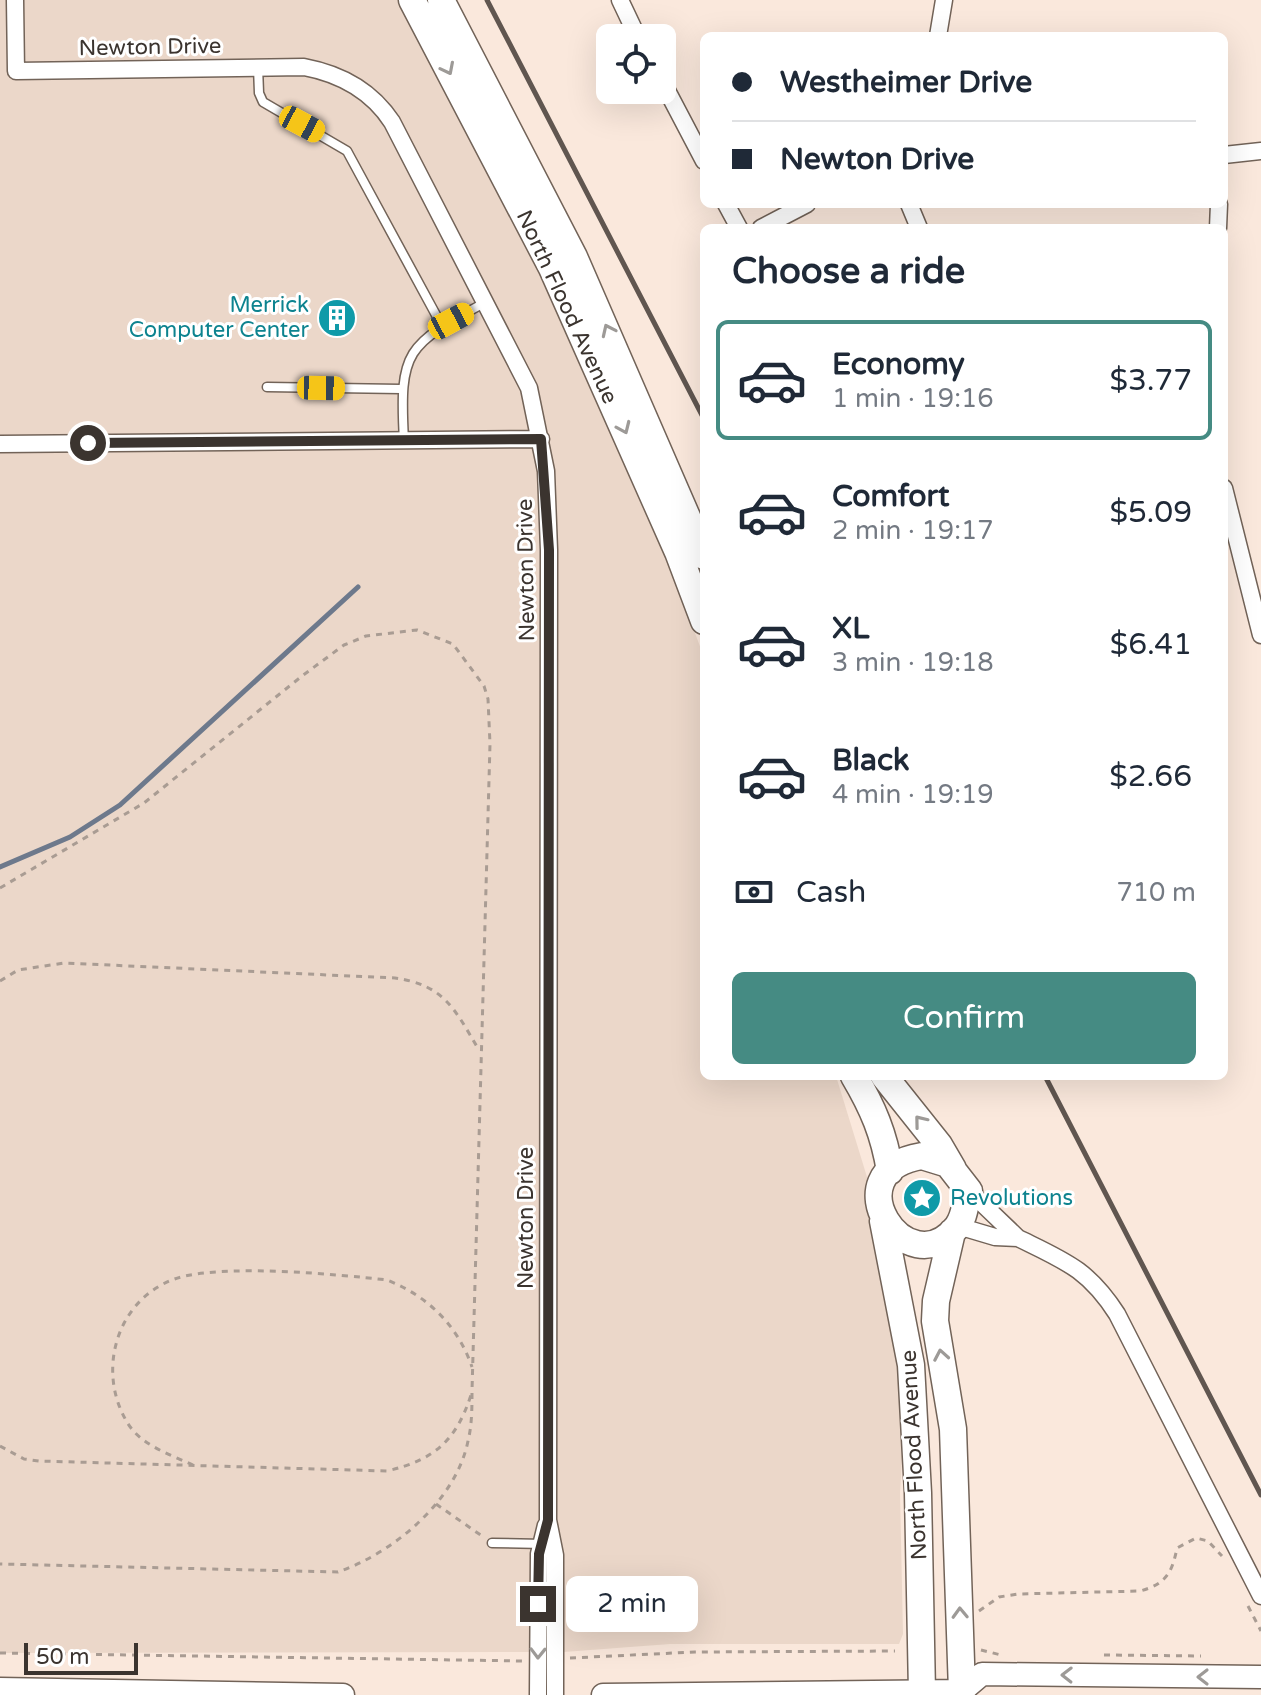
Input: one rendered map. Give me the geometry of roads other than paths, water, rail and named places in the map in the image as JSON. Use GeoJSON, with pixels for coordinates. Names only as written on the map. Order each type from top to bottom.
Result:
{"type":"FeatureCollection","features":[{"type":"Feature","properties":{"kind":"main road","name":"North Flood Avenue"},"geometry":{"type":"LineString","coordinates":[[412,0],[552,268],[671,537],[700,611]]}},
{"type":"Feature","properties":{"kind":"main road","name":"North Flood Avenue"},"geometry":{"type":"LineString","coordinates":[[441,0],[574,257],[700,547]]}},
{"type":"Feature","properties":{"kind":"main road"},"geometry":{"type":"LineString","coordinates":[[856,1080],[875,1111],[884,1136],[890,1171]]}},
{"type":"Feature","properties":{"kind":"main road"},"geometry":{"type":"LineString","coordinates":[[887,1080],[939,1145],[969,1191],[955,1229],[935,1242],[920,1244],[892,1233],[883,1221],[879,1191],[890,1171],[908,1158],[922,1156],[935,1158],[953,1169]]}},
{"type":"Feature","properties":{"kind":"main road","name":"North Flood Avenue"},"geometry":{"type":"LineString","coordinates":[[883,1221],[911,1365],[918,1493],[922,1692]]}},
{"type":"Feature","properties":{"kind":"main road","name":"North Flood Avenue"},"geometry":{"type":"LineString","coordinates":[[955,1229],[936,1301],[935,1321],[953,1429],[964,1693]]}},
{"type":"Feature","properties":{"kind":"main road"},"geometry":{"type":"LineString","coordinates":[[603,1695],[964,1693],[982,1674],[1261,1677]]}},
{"type":"Feature","properties":{"kind":"main road"},"geometry":{"type":"LineString","coordinates":[[0,1689],[343,1695]]}},
{"type":"Feature","properties":{"kind":"street","name":"Newton Drive"},"geometry":{"type":"LineString","coordinates":[[15,0],[16,71],[258,67],[318,70],[346,79],[370,96],[392,122],[529,388],[541,439],[549,557],[548,1520],[546,1659],[538,1695]]}},
{"type":"Feature","properties":{"kind":"street"},"geometry":{"type":"LineString","coordinates":[[620,0],[631,24]]}},
{"type":"Feature","properties":{"kind":"street"},"geometry":{"type":"LineString","coordinates":[[939,32],[944,0]]}},
{"type":"Feature","properties":{"kind":"street"},"geometry":{"type":"LineString","coordinates":[[674,104],[700,153]]}},
{"type":"Feature","properties":{"kind":"street"},"geometry":{"type":"LineString","coordinates":[[1228,155],[1261,151]]}},
{"type":"Feature","properties":{"kind":"street"},"geometry":{"type":"LineString","coordinates":[[769,224],[799,208]]}},
{"type":"Feature","properties":{"kind":"street"},"geometry":{"type":"LineString","coordinates":[[0,444],[541,439]]}},
{"type":"Feature","properties":{"kind":"street"},"geometry":{"type":"LineString","coordinates":[[1228,504],[1261,635]]}},
{"type":"Feature","properties":{"kind":"street"},"geometry":{"type":"LineString","coordinates":[[969,1191],[1018,1238],[1070,1263],[1098,1284],[1117,1314],[1261,1596]]}},
{"type":"Feature","properties":{"kind":"street"},"geometry":{"type":"LineString","coordinates":[[955,1229],[1018,1238]]}},
{"type":"Feature","properties":{"kind":"street","name":"Newton Drive"},"geometry":{"type":"LineString","coordinates":[[546,1659],[555,1695]]}},
{"type":"Feature","properties":{"kind":"lane"},"geometry":{"type":"LineString","coordinates":[[258,67],[259,93],[263,102],[347,151],[442,326]]}},
{"type":"Feature","properties":{"kind":"lane"},"geometry":{"type":"LineString","coordinates":[[404,442],[401,389],[412,353],[442,326],[486,302]]}},
{"type":"Feature","properties":{"kind":"lane"},"geometry":{"type":"LineString","coordinates":[[267,387],[401,389]]}},
{"type":"Feature","properties":{"kind":"lane"},"geometry":{"type":"LineString","coordinates":[[492,1543],[547,1544]]}},
{"type":"Feature","properties":{"kind":"waterway"},"geometry":{"type":"LineString","coordinates":[[0,867],[70,837],[120,805],[358,587]]}},
{"type":"Feature","properties":{"kind":"railway"},"geometry":{"type":"LineString","coordinates":[[487,0],[700,411]]}},
{"type":"Feature","properties":{"kind":"railway"},"geometry":{"type":"LineString","coordinates":[[1047,1080],[1261,1495]]}},
{"type":"Feature","properties":{"kind":"place","name":"Merrick Computer Center"},"geometry":{"type":"Point","coordinates":[337,318]}},
{"type":"Feature","properties":{"kind":"place","name":"Revolutions"},"geometry":{"type":"Point","coordinates":[922,1198]}}]}
